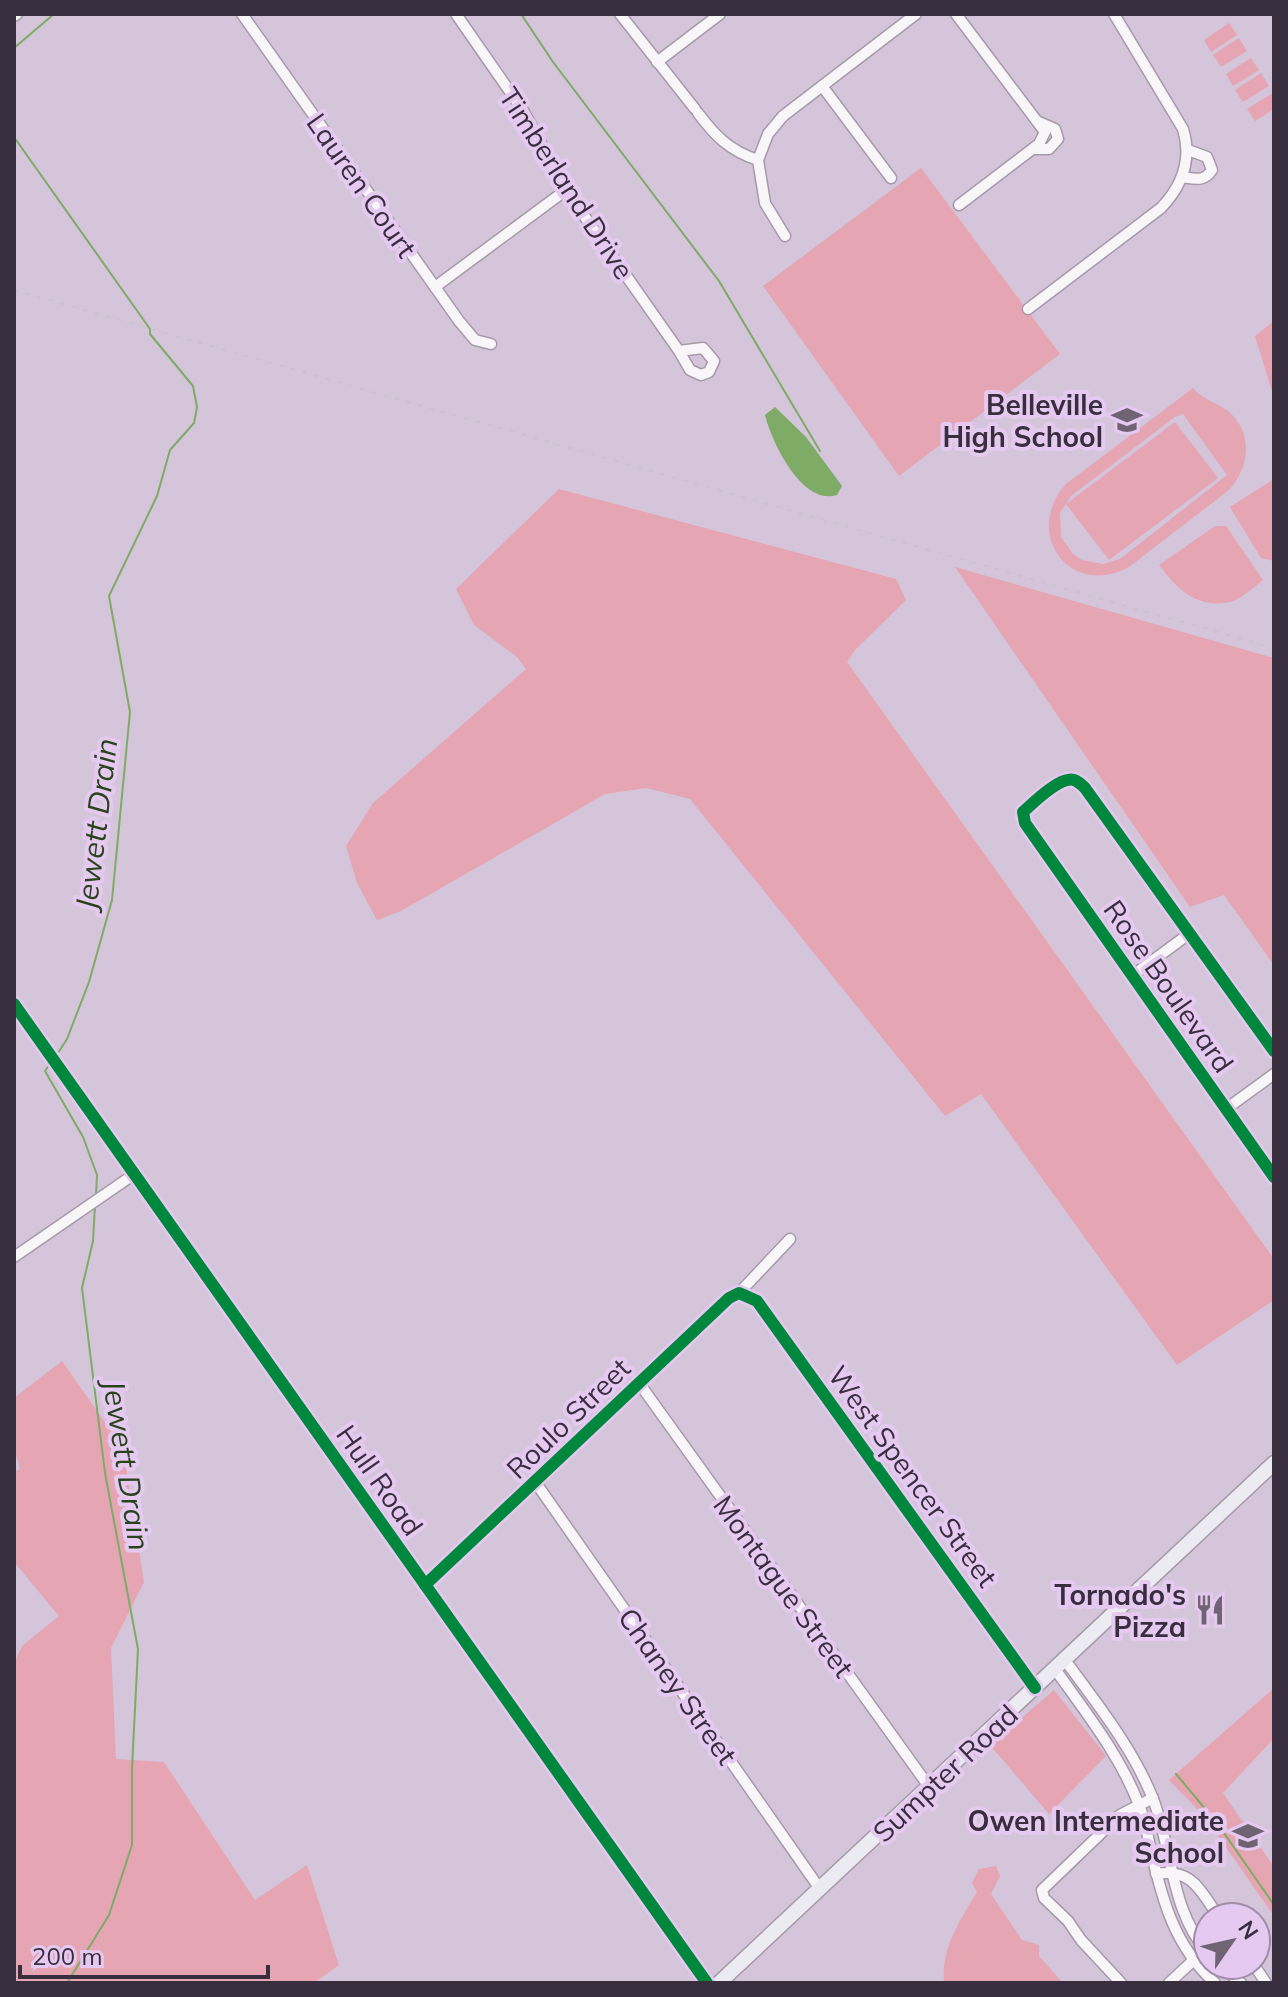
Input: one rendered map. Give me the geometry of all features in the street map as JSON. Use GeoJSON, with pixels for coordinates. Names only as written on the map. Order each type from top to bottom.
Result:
{"type":"FeatureCollection","features":[{"type":"Feature","properties":{"kind":"street","name":"Lauren Court"},"geometry":{"type":"LineString","coordinates":[[242,14],[435,287],[475,340],[491,344]]}},
{"type":"Feature","properties":{"kind":"street","name":"Timberland Drive"},"geometry":{"type":"LineString","coordinates":[[456,14],[524,112],[566,190],[679,351]]}},
{"type":"Feature","properties":{"kind":"street"},"geometry":{"type":"LineString","coordinates":[[620,14],[713,132],[732,150],[758,160]]}},
{"type":"Feature","properties":{"kind":"street"},"geometry":{"type":"LineString","coordinates":[[657,62],[720,14]]}},
{"type":"Feature","properties":{"kind":"street"},"geometry":{"type":"LineString","coordinates":[[785,236],[765,203],[758,160],[773,126],[793,107],[916,14]]}},
{"type":"Feature","properties":{"kind":"street"},"geometry":{"type":"LineString","coordinates":[[956,14],[1045,132],[1042,142],[959,205]]}},
{"type":"Feature","properties":{"kind":"street"},"geometry":{"type":"LineString","coordinates":[[1028,309],[1161,208],[1175,191],[1187,164],[1188,150],[1178,119],[1114,14]]}},
{"type":"Feature","properties":{"kind":"street"},"geometry":{"type":"LineString","coordinates":[[822,86],[891,178]]}},
{"type":"Feature","properties":{"kind":"street"},"geometry":{"type":"LineString","coordinates":[[1182,177],[1201,180],[1208,177],[1212,170],[1207,157],[1188,150]]}},
{"type":"Feature","properties":{"kind":"street"},"geometry":{"type":"LineString","coordinates":[[435,287],[566,190]]}},
{"type":"Feature","properties":{"kind":"street","name":"Rose Boulevard"},"geometry":{"type":"LineString","coordinates":[[1190,933],[1076,780],[1068,779],[1057,785],[1023,812],[1025,823],[1274,1177]]}},
{"type":"Feature","properties":{"kind":"street"},"geometry":{"type":"LineString","coordinates":[[1132,976],[1190,933],[1274,1051]]}},
{"type":"Feature","properties":{"kind":"street","name":"Hull Road"},"geometry":{"type":"LineString","coordinates":[[14,1004],[707,1983]]}},
{"type":"Feature","properties":{"kind":"street"},"geometry":{"type":"LineString","coordinates":[[1226,1109],[1274,1074]]}},
{"type":"Feature","properties":{"kind":"street"},"geometry":{"type":"LineString","coordinates":[[14,1257],[133,1175]]}},
{"type":"Feature","properties":{"kind":"street","name":"Roulo Street"},"geometry":{"type":"LineString","coordinates":[[425,1585],[729,1298],[743,1294],[790,1239]]}},
{"type":"Feature","properties":{"kind":"street","name":"West Spencer Street"},"geometry":{"type":"LineString","coordinates":[[743,1294],[757,1301],[786,1340],[1035,1688]]}},
{"type":"Feature","properties":{"kind":"street","name":"Montague Street"},"geometry":{"type":"LineString","coordinates":[[639,1383],[930,1788]]}},
{"type":"Feature","properties":{"kind":"street","name":"Sumpter Road"},"geometry":{"type":"LineString","coordinates":[[719,1983],[1274,1463]]}},
{"type":"Feature","properties":{"kind":"street","name":"Chaney Street"},"geometry":{"type":"LineString","coordinates":[[536,1483],[820,1889]]}},
{"type":"Feature","properties":{"kind":"street"},"geometry":{"type":"LineString","coordinates":[[1060,1665],[1112,1750],[1139,1804],[1169,1919],[1192,1958]]}},
{"type":"Feature","properties":{"kind":"street"},"geometry":{"type":"LineString","coordinates":[[1060,1665],[1127,1747],[1153,1798],[1178,1897],[1192,1930]]}},
{"type":"Feature","properties":{"kind":"street"},"geometry":{"type":"LineString","coordinates":[[1121,1983],[1044,1898],[1042,1890],[1120,1815],[1153,1798]]}},
{"type":"Feature","properties":{"kind":"street"},"geometry":{"type":"LineString","coordinates":[[1156,1874],[1172,1871],[1190,1878],[1207,1901]]}},
{"type":"Feature","properties":{"kind":"street"},"geometry":{"type":"LineString","coordinates":[[1169,1983],[1192,1961]]}},
{"type":"Feature","properties":{"kind":"shaded area"},"geometry":{"type":"Polygon","coordinates":[[[1229,23],[1237,35],[1211,52],[1204,40],[1229,23]]]}},
{"type":"Feature","properties":{"kind":"shaded area"},"geometry":{"type":"Polygon","coordinates":[[[1239,38],[1247,51],[1221,67],[1213,55],[1239,38]]]}},
{"type":"Feature","properties":{"kind":"shaded area"},"geometry":{"type":"Polygon","coordinates":[[[1251,58],[1259,70],[1233,86],[1226,74],[1251,58]]]}},
{"type":"Feature","properties":{"kind":"shaded area"},"geometry":{"type":"Polygon","coordinates":[[[1261,73],[1269,86],[1243,102],[1235,90],[1261,73]]]}},
{"type":"Feature","properties":{"kind":"shaded area"},"geometry":{"type":"Polygon","coordinates":[[[1273,93],[1274,109],[1255,121],[1247,109],[1273,93]]]}},
{"type":"Feature","properties":{"kind":"shaded area"},"geometry":{"type":"Polygon","coordinates":[[[921,168],[1060,354],[899,476],[763,286],[921,168]]]}},
{"type":"Feature","properties":{"kind":"shaded area"},"geometry":{"type":"Polygon","coordinates":[[[1274,321],[1274,398],[1255,336],[1274,321]]]}},
{"type":"Feature","properties":{"kind":"shaded area"},"geometry":{"type":"Polygon","coordinates":[[[1193,388],[1229,412],[1242,430],[1246,451],[1244,461],[1229,490],[1129,567],[1108,575],[1088,574],[1072,568],[1059,556],[1051,540],[1049,522],[1054,503],[1066,484],[1193,388]],[[1183,414],[1071,496],[1060,513],[1061,537],[1073,554],[1082,560],[1103,564],[1120,559],[1227,475],[1183,414]]]}},
{"type":"Feature","properties":{"kind":"shaded area"},"geometry":{"type":"Polygon","coordinates":[[[775,407],[806,437],[842,486],[837,495],[824,496],[812,491],[790,470],[774,441],[765,415],[775,407]]]}},
{"type":"Feature","properties":{"kind":"shaded area"},"geometry":{"type":"Polygon","coordinates":[[[1175,422],[1218,478],[1109,560],[1066,504],[1175,422]]]}},
{"type":"Feature","properties":{"kind":"shaded area"},"geometry":{"type":"Polygon","coordinates":[[[1274,479],[1274,561],[1261,558],[1230,507],[1274,479]]]}},
{"type":"Feature","properties":{"kind":"shaded area"},"geometry":{"type":"Polygon","coordinates":[[[559,489],[896,579],[906,600],[855,650],[847,662],[1274,1259],[1274,1300],[1177,1365],[981,1094],[945,1116],[690,799],[646,788],[605,794],[401,911],[377,920],[357,883],[346,846],[373,803],[526,669],[517,657],[474,625],[456,589],[559,489]]]}},
{"type":"Feature","properties":{"kind":"shaded area"},"geometry":{"type":"Polygon","coordinates":[[[1215,526],[1226,526],[1263,580],[1230,602],[1198,600],[1173,582],[1159,565],[1215,526]]]}},
{"type":"Feature","properties":{"kind":"shaded area"},"geometry":{"type":"Polygon","coordinates":[[[955,567],[1274,658],[1274,965],[1224,895],[1190,907],[955,567]]]}},
{"type":"Feature","properties":{"kind":"shaded area"},"geometry":{"type":"Polygon","coordinates":[[[62,1361],[123,1448],[144,1582],[111,1648],[116,1759],[164,1762],[255,1900],[307,1865],[339,1965],[314,1983],[14,1983],[14,1664],[22,1646],[59,1616],[14,1562],[14,1472],[20,1469],[14,1447],[14,1398],[62,1361]]]}},
{"type":"Feature","properties":{"kind":"shaded area"},"geometry":{"type":"Polygon","coordinates":[[[1274,1688],[1274,1738],[1223,1793],[1274,1867],[1274,1916],[1272,1901],[1264,1901],[1204,1816],[1169,1780],[1274,1688]]]}},
{"type":"Feature","properties":{"kind":"shaded area"},"geometry":{"type":"Polygon","coordinates":[[[1054,1690],[1106,1756],[1049,1814],[990,1745],[1054,1690]]]}},
{"type":"Feature","properties":{"kind":"shaded area"},"geometry":{"type":"Polygon","coordinates":[[[996,1866],[1000,1876],[991,1894],[1022,1940],[1039,1945],[1039,1956],[1063,1983],[944,1981],[949,1945],[977,1892],[972,1883],[979,1869],[996,1866]]]}},
{"type":"Feature","properties":{"kind":"waterway"},"geometry":{"type":"LineString","coordinates":[[14,48],[54,14]]}},
{"type":"Feature","properties":{"kind":"waterway"},"geometry":{"type":"LineString","coordinates":[[521,14],[553,62],[719,281],[820,451]]}},
{"type":"Feature","properties":{"kind":"waterway","name":"Jewett Drain"},"geometry":{"type":"LineString","coordinates":[[14,137],[150,329],[150,334],[193,386],[197,407],[194,423],[170,450],[157,496],[109,596],[130,712],[112,900],[89,982],[67,1039],[56,1056]]}},
{"type":"Feature","properties":{"kind":"waterway","name":"Jewett Drain"},"geometry":{"type":"LineString","coordinates":[[50,1064],[45,1071],[83,1137],[97,1175],[96,1195]]}},
{"type":"Feature","properties":{"kind":"waterway","name":"Jewett Drain"},"geometry":{"type":"LineString","coordinates":[[67,1983],[109,1915],[132,1845],[138,1649],[105,1473],[82,1288],[93,1241],[95,1205]]}},
{"type":"Feature","properties":{"kind":"waterway"},"geometry":{"type":"LineString","coordinates":[[1176,1774],[1217,1823],[1274,1905]]}},
{"type":"Feature","properties":{"kind":"railway"},"geometry":{"type":"LineString","coordinates":[[14,290],[1274,648]]}},
{"type":"Feature","properties":{"kind":"cycle path"},"geometry":{"type":"LineString","coordinates":[[1274,1051],[1085,788],[1074,780],[1062,782],[1023,812],[1025,823],[1274,1177]]}},
{"type":"Feature","properties":{"kind":"cycle path"},"geometry":{"type":"LineString","coordinates":[[14,1004],[707,1983]]}},
{"type":"Feature","properties":{"kind":"cycle path"},"geometry":{"type":"LineString","coordinates":[[425,1585],[729,1298],[739,1293],[757,1301],[1035,1688]]}},
{"type":"Feature","properties":{"kind":"place","name":"Belleville High School"},"geometry":{"type":"Point","coordinates":[1127,420]}},
{"type":"Feature","properties":{"kind":"place","name":"Tornado's Pizza"},"geometry":{"type":"Point","coordinates":[1210,1610]}},
{"type":"Feature","properties":{"kind":"place","name":"Owen Intermediate School"},"geometry":{"type":"Point","coordinates":[1248,1836]}}]}
